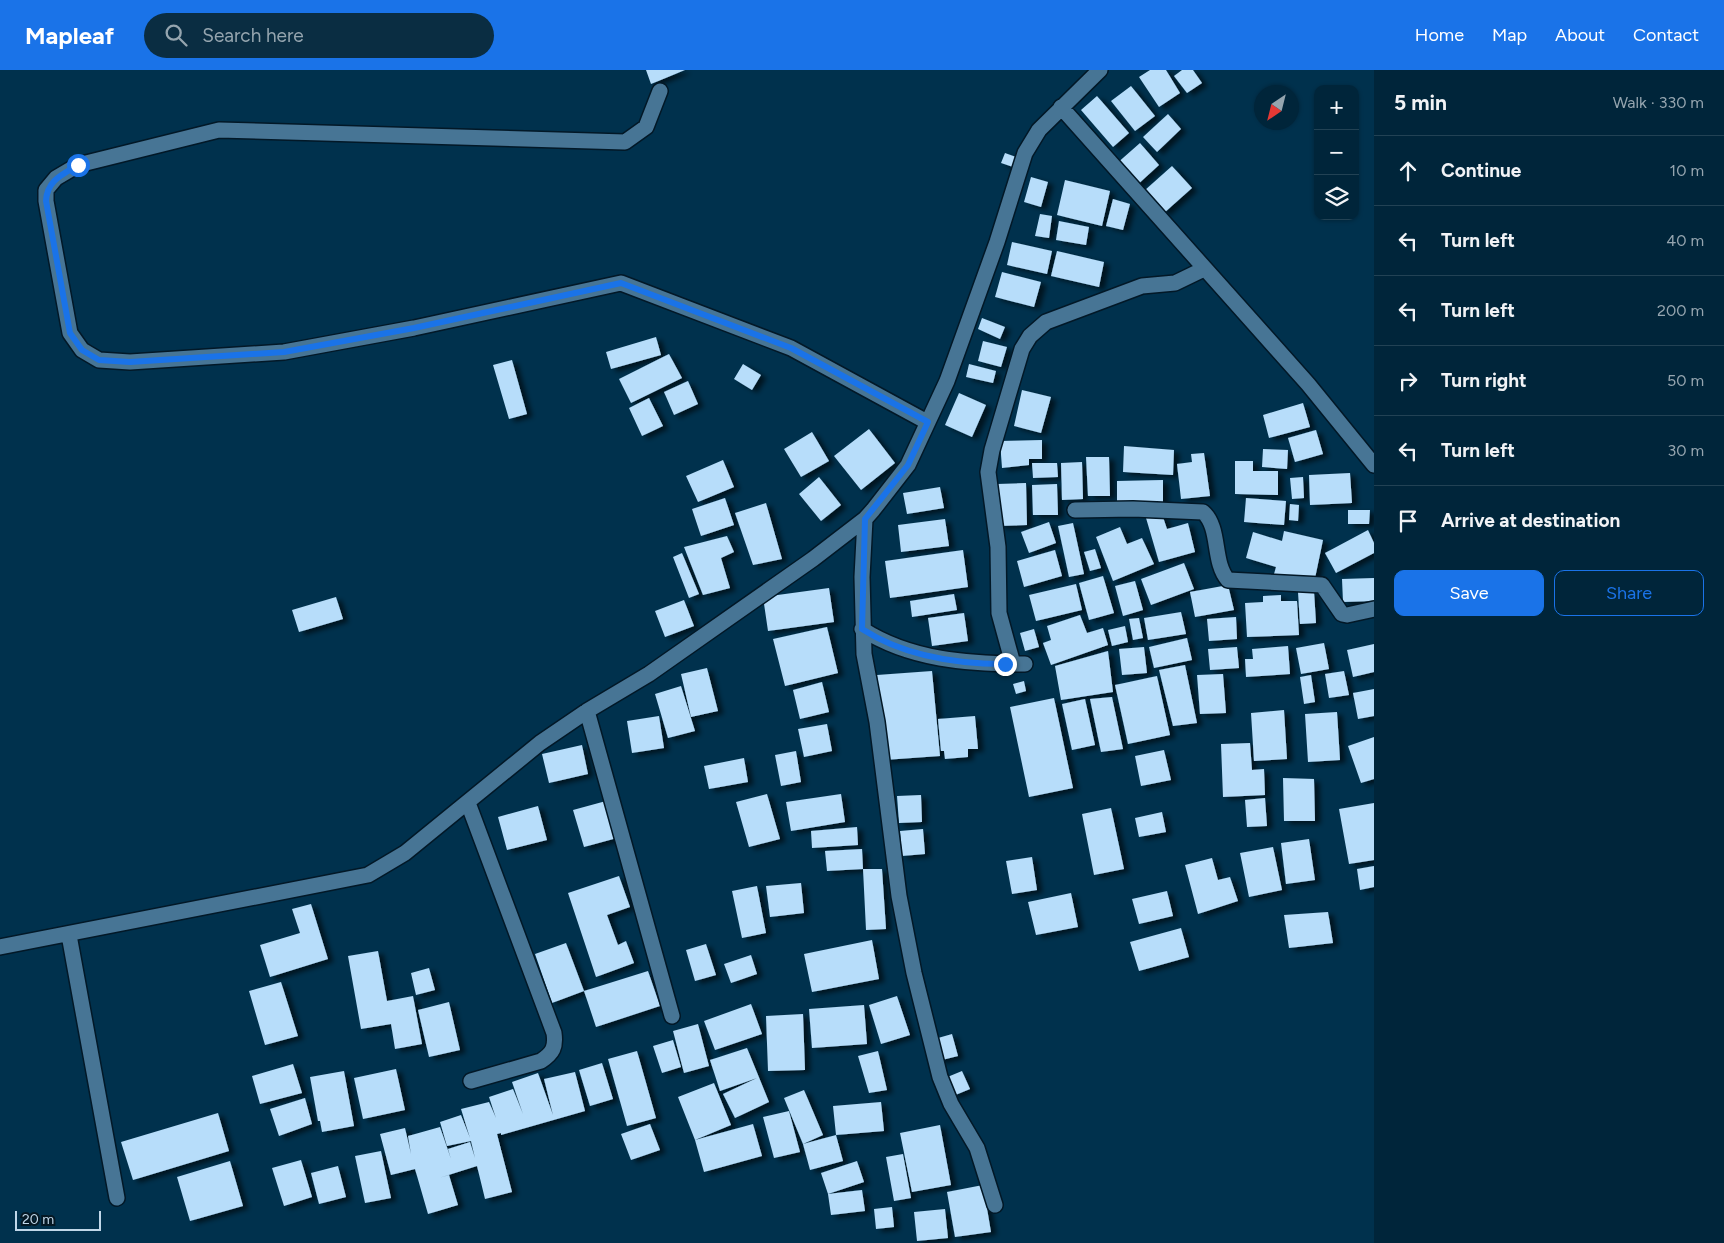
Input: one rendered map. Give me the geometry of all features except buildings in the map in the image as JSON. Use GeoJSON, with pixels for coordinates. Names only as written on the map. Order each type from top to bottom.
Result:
{"type":"FeatureCollection","features":[{"type":"Feature","properties":{"kind":"street"},"geometry":{"type":"LineString","coordinates":[[0,947],[368,875],[405,853],[532,749],[587,710],[649,674],[865,519],[908,465],[947,381],[1025,153],[1039,130],[1100,70]]}},
{"type":"Feature","properties":{"kind":"street"},"geometry":{"type":"LineString","coordinates":[[660,91],[646,127],[625,142],[219,130],[78,165],[56,178],[46,190],[46,201],[70,333],[82,350],[99,360],[130,362],[284,352],[414,328],[621,283],[791,348],[928,422]]}},
{"type":"Feature","properties":{"kind":"street"},"geometry":{"type":"LineString","coordinates":[[1061,107],[1308,384],[1374,465]]}},
{"type":"Feature","properties":{"kind":"street"},"geometry":{"type":"LineString","coordinates":[[862,629],[884,641],[933,658],[978,664],[1014,664],[999,613],[998,546],[988,472],[992,450],[1022,349],[1030,336],[1046,322],[1142,286],[1175,283],[1199,264]]}},
{"type":"Feature","properties":{"kind":"street"},"geometry":{"type":"LineString","coordinates":[[1075,510],[1133,509],[1203,512],[1209,518],[1222,569],[1228,580],[1322,585],[1342,614],[1347,615],[1374,609]]}},
{"type":"Feature","properties":{"kind":"street"},"geometry":{"type":"LineString","coordinates":[[865,519],[862,629],[864,654],[877,722],[899,896],[914,973],[940,1077],[951,1104],[977,1148],[994,1205]]}},
{"type":"Feature","properties":{"kind":"street"},"geometry":{"type":"LineString","coordinates":[[587,710],[672,1016]]}},
{"type":"Feature","properties":{"kind":"street"},"geometry":{"type":"LineString","coordinates":[[468,803],[554,1033],[556,1045],[551,1054],[541,1061],[471,1081]]}},
{"type":"Feature","properties":{"kind":"street"},"geometry":{"type":"LineString","coordinates":[[69,935],[117,1198]]}},
{"type":"Feature","properties":{"kind":"route"},"geometry":{"type":"LineString","coordinates":[[78,165],[56,178],[46,190],[46,201],[70,333],[82,350],[99,360],[130,362],[284,352],[414,328],[621,283],[791,348],[928,422],[908,465],[865,519],[862,629],[884,641],[933,658],[978,664],[1005,664]]}}]}
